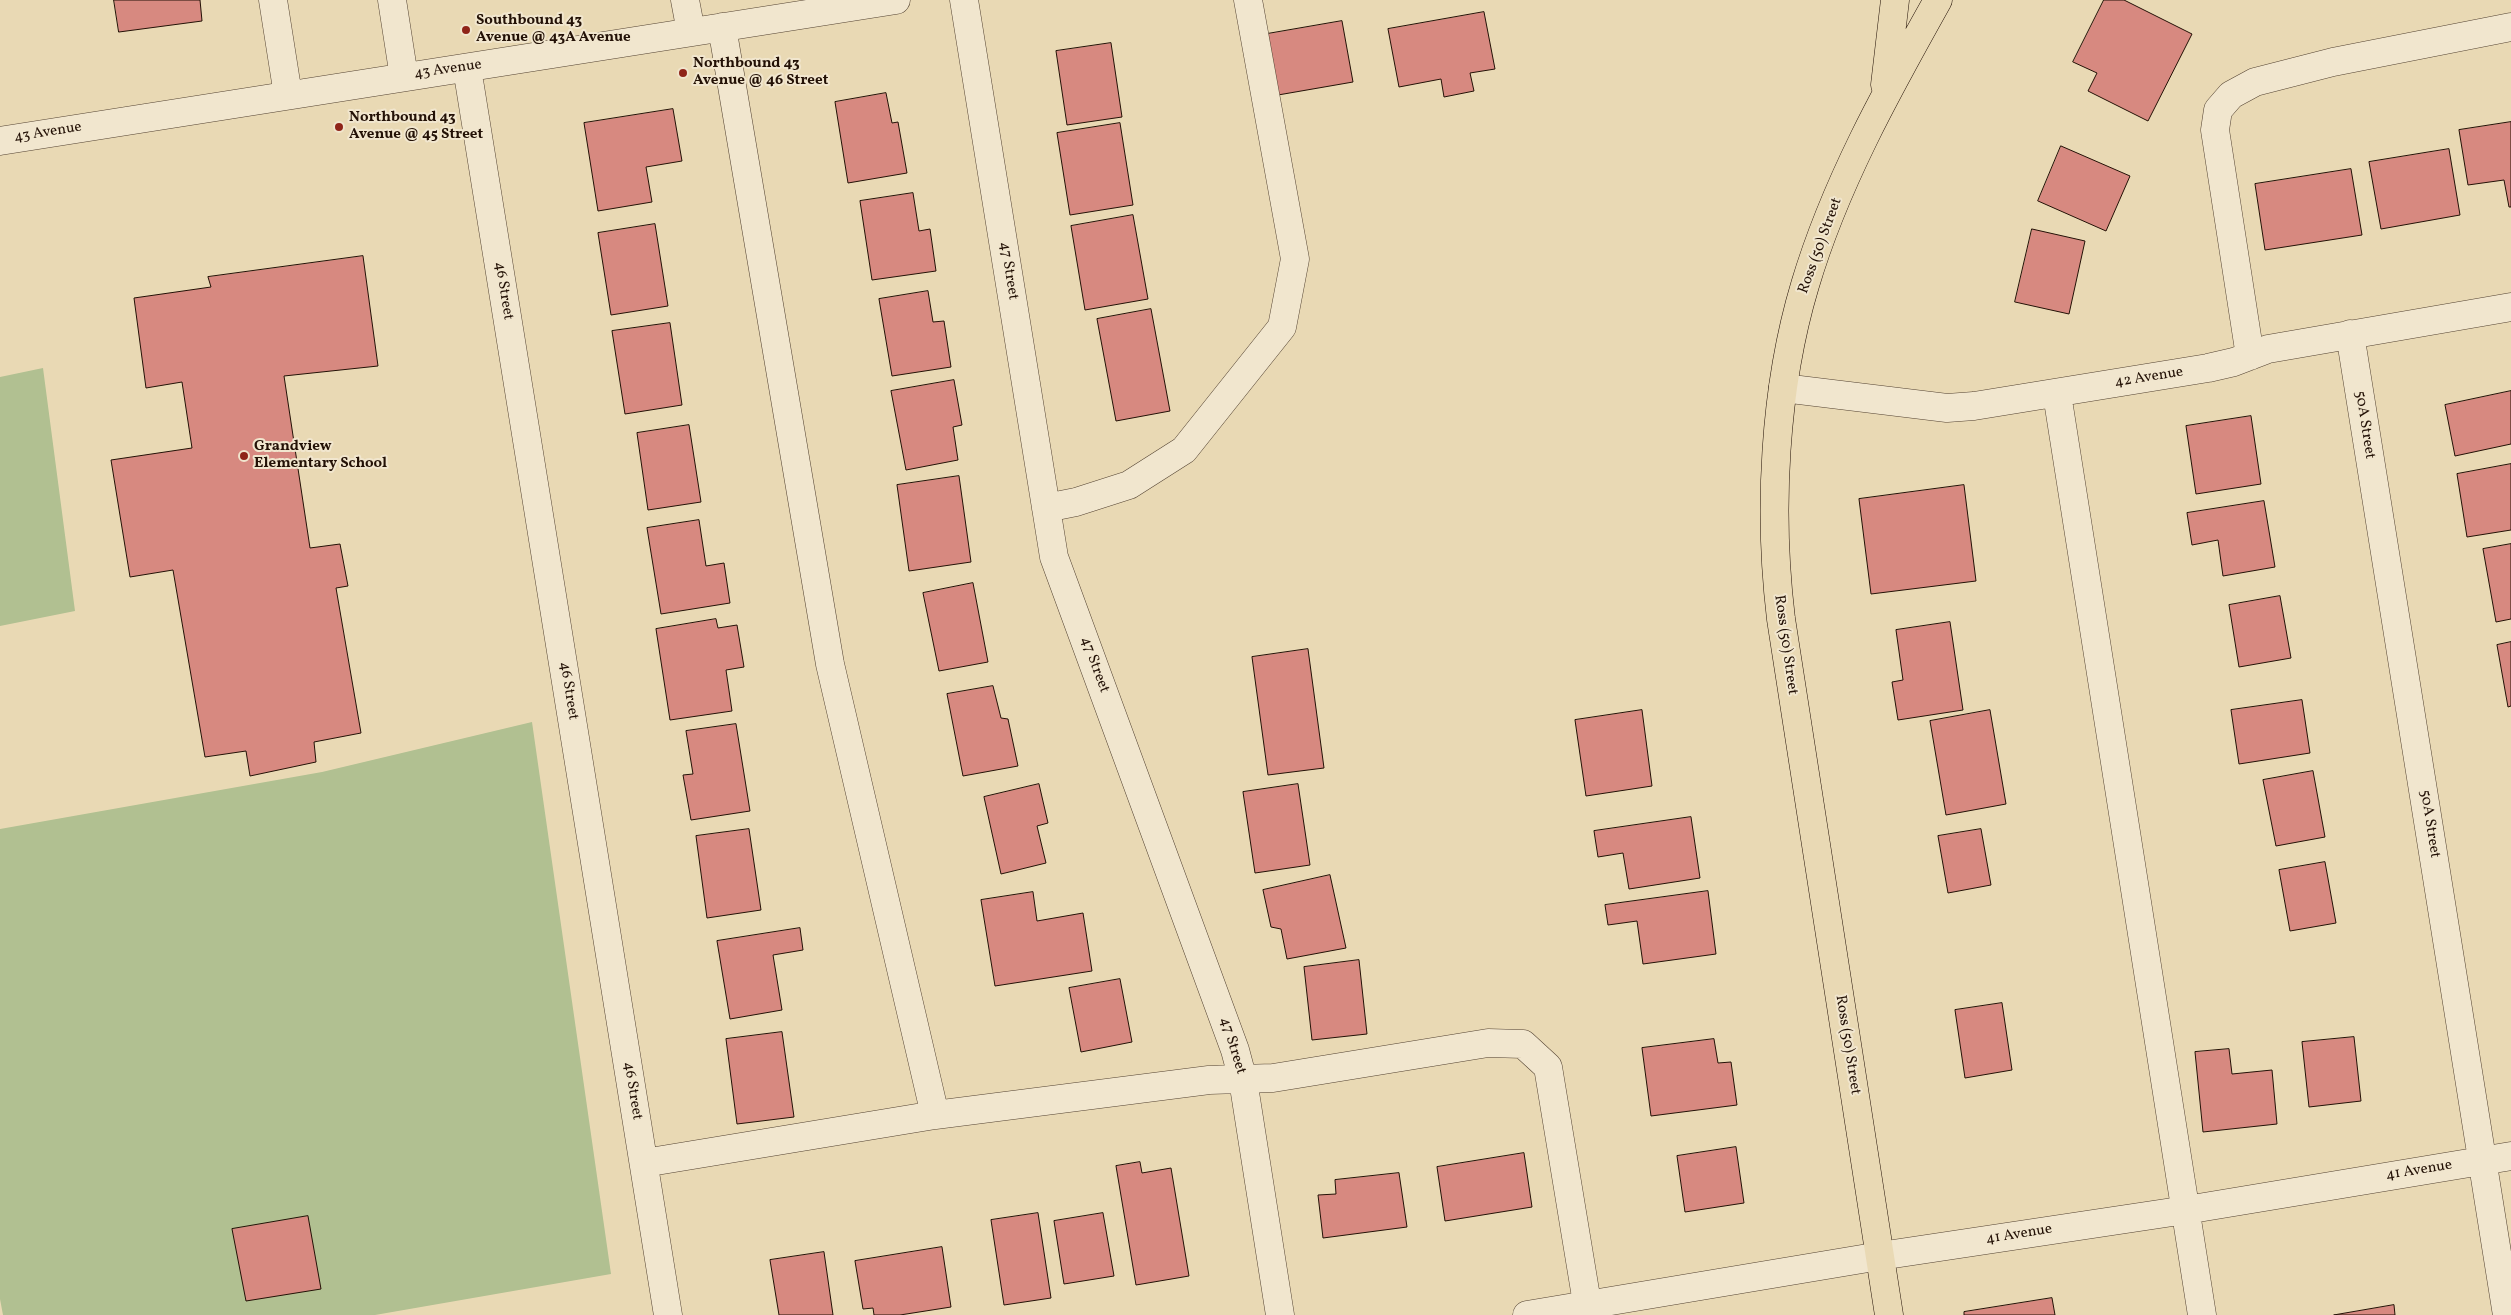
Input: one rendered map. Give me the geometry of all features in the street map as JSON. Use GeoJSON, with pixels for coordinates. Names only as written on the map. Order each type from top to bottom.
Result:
{"type":"FeatureCollection","features":[{"type":"Feature","properties":{"kind":"main road"},"geometry":{"type":"LineString","coordinates":[[1883,99],[1896,0]]}},
{"type":"Feature","properties":{"kind":"main road","name":"Ross (50) Street"},"geometry":{"type":"LineString","coordinates":[[1889,1315],[1775,571],[1773,534],[1784,388],[1801,302],[1815,255],[1856,157],[1883,99],[1938,0]]}},
{"type":"Feature","properties":{"kind":"street"},"geometry":{"type":"LineString","coordinates":[[273,0],[288,95]]}},
{"type":"Feature","properties":{"kind":"street"},"geometry":{"type":"LineString","coordinates":[[392,0],[404,77]]}},
{"type":"Feature","properties":{"kind":"street"},"geometry":{"type":"LineString","coordinates":[[685,0],[690,32]]}},
{"type":"Feature","properties":{"kind":"street","name":"43 Avenue"},"geometry":{"type":"LineString","coordinates":[[0,141],[896,0]]}},
{"type":"Feature","properties":{"kind":"street","name":"47 Street"},"geometry":{"type":"LineString","coordinates":[[964,0],[1054,557],[1224,1018],[1243,1080],[1280,1315]]}},
{"type":"Feature","properties":{"kind":"street"},"geometry":{"type":"LineString","coordinates":[[1046,508],[1076,502],[1128,485],[1184,450],[1282,327],[1295,259],[1248,0]]}},
{"type":"Feature","properties":{"kind":"street"},"geometry":{"type":"LineString","coordinates":[[722,27],[830,664],[935,1115]]}},
{"type":"Feature","properties":{"kind":"street"},"geometry":{"type":"LineString","coordinates":[[2250,356],[2215,130],[2218,110],[2231,95],[2255,82],[2333,62],[2511,27]]}},
{"type":"Feature","properties":{"kind":"street","name":"46 Street"},"geometry":{"type":"LineString","coordinates":[[467,68],[668,1315]]}},
{"type":"Feature","properties":{"kind":"street","name":"42 Avenue"},"geometry":{"type":"LineString","coordinates":[[1784,388],[1947,408],[2056,394],[2208,368],[2268,349],[2511,307]]}},
{"type":"Feature","properties":{"kind":"street","name":"50A Street"},"geometry":{"type":"LineString","coordinates":[[2350,334],[2507,1315]]}},
{"type":"Feature","properties":{"kind":"street"},"geometry":{"type":"LineString","coordinates":[[2056,394],[2202,1315]]}},
{"type":"Feature","properties":{"kind":"street"},"geometry":{"type":"LineString","coordinates":[[644,1163],[935,1115],[1209,1080],[1273,1078],[1488,1043],[1523,1044],[1548,1067],[1589,1310]]}},
{"type":"Feature","properties":{"kind":"street","name":"41 Avenue"},"geometry":{"type":"LineString","coordinates":[[1527,1315],[1589,1310],[1880,1256],[2186,1210],[2511,1156]]}},
{"type":"Feature","properties":{"kind":"green space"},"geometry":{"type":"Polygon","coordinates":[[[43,368],[75,611],[0,626],[0,377],[43,368]]]}},
{"type":"Feature","properties":{"kind":"green space"},"geometry":{"type":"Polygon","coordinates":[[[532,722],[611,1274],[375,1315],[3,1315],[0,1299],[0,829],[322,772],[532,722]]]}},
{"type":"Feature","properties":{"kind":"building"},"geometry":{"type":"Polygon","coordinates":[[[114,0],[200,0],[202,21],[119,32],[114,0]]]}},
{"type":"Feature","properties":{"kind":"building"},"geometry":{"type":"Polygon","coordinates":[[[2104,0],[2124,0],[2192,34],[2148,121],[2088,91],[2097,73],[2073,62],[2104,0]]]}},
{"type":"Feature","properties":{"kind":"building"},"geometry":{"type":"Polygon","coordinates":[[[1484,12],[1495,69],[1470,73],[1474,91],[1444,97],[1441,79],[1399,87],[1388,29],[1484,12]]]}},
{"type":"Feature","properties":{"kind":"building"},"geometry":{"type":"Polygon","coordinates":[[[1342,21],[1353,82],[1278,95],[1267,34],[1342,21]]]}},
{"type":"Feature","properties":{"kind":"building"},"geometry":{"type":"Polygon","coordinates":[[[1111,43],[1122,117],[1067,125],[1056,51],[1111,43]]]}},
{"type":"Feature","properties":{"kind":"building"},"geometry":{"type":"Polygon","coordinates":[[[886,93],[892,123],[898,122],[907,173],[848,183],[835,102],[886,93]]]}},
{"type":"Feature","properties":{"kind":"building"},"geometry":{"type":"Polygon","coordinates":[[[673,109],[682,161],[646,167],[652,202],[598,211],[584,123],[673,109]]]}},
{"type":"Feature","properties":{"kind":"building"},"geometry":{"type":"Polygon","coordinates":[[[2511,122],[2511,207],[2509,207],[2504,180],[2468,185],[2459,130],[2511,122]]]}},
{"type":"Feature","properties":{"kind":"building"},"geometry":{"type":"Polygon","coordinates":[[[1120,123],[1133,205],[1070,215],[1057,133],[1120,123]]]}},
{"type":"Feature","properties":{"kind":"building"},"geometry":{"type":"Polygon","coordinates":[[[2061,146],[2130,176],[2106,231],[2038,201],[2061,146]]]}},
{"type":"Feature","properties":{"kind":"building"},"geometry":{"type":"Polygon","coordinates":[[[2449,149],[2460,215],[2381,229],[2369,162],[2449,149]]]}},
{"type":"Feature","properties":{"kind":"building"},"geometry":{"type":"Polygon","coordinates":[[[2351,169],[2362,235],[2265,250],[2255,184],[2351,169]]]}},
{"type":"Feature","properties":{"kind":"building"},"geometry":{"type":"Polygon","coordinates":[[[913,193],[919,231],[930,229],[936,271],[872,280],[860,201],[913,193]]]}},
{"type":"Feature","properties":{"kind":"building"},"geometry":{"type":"Polygon","coordinates":[[[1133,215],[1148,299],[1085,310],[1071,226],[1133,215]]]}},
{"type":"Feature","properties":{"kind":"building"},"geometry":{"type":"Polygon","coordinates":[[[655,224],[668,306],[611,315],[598,233],[655,224]]]}},
{"type":"Feature","properties":{"kind":"building"},"geometry":{"type":"Polygon","coordinates":[[[2032,229],[2085,241],[2069,314],[2015,302],[2032,229]]]}},
{"type":"Feature","properties":{"kind":"building"},"geometry":{"type":"Polygon","coordinates":[[[363,256],[378,366],[284,376],[310,548],[340,544],[348,586],[336,588],[361,733],[314,742],[316,762],[250,776],[246,751],[205,757],[173,570],[130,577],[111,460],[192,448],[182,382],[146,388],[134,298],[211,287],[208,277],[363,256]]]}},
{"type":"Feature","properties":{"kind":"building"},"geometry":{"type":"Polygon","coordinates":[[[928,291],[933,322],[944,321],[951,367],[892,376],[879,299],[928,291]]]}},
{"type":"Feature","properties":{"kind":"building"},"geometry":{"type":"Polygon","coordinates":[[[1151,309],[1170,411],[1116,421],[1097,319],[1151,309]]]}},
{"type":"Feature","properties":{"kind":"building"},"geometry":{"type":"Polygon","coordinates":[[[670,323],[682,405],[625,414],[612,331],[670,323]]]}},
{"type":"Feature","properties":{"kind":"building"},"geometry":{"type":"Polygon","coordinates":[[[954,380],[962,425],[953,427],[958,460],[906,470],[891,391],[954,380]]]}},
{"type":"Feature","properties":{"kind":"building"},"geometry":{"type":"Polygon","coordinates":[[[2511,391],[2511,444],[2455,456],[2445,405],[2511,391]]]}},
{"type":"Feature","properties":{"kind":"building"},"geometry":{"type":"Polygon","coordinates":[[[2251,416],[2261,484],[2196,494],[2186,426],[2251,416]]]}},
{"type":"Feature","properties":{"kind":"building"},"geometry":{"type":"Polygon","coordinates":[[[689,425],[701,502],[648,510],[637,433],[689,425]]]}},
{"type":"Feature","properties":{"kind":"building"},"geometry":{"type":"Polygon","coordinates":[[[2511,464],[2511,530],[2467,537],[2457,474],[2511,464]]]}},
{"type":"Feature","properties":{"kind":"building"},"geometry":{"type":"Polygon","coordinates":[[[959,476],[971,562],[909,571],[897,485],[959,476]]]}},
{"type":"Feature","properties":{"kind":"building"},"geometry":{"type":"Polygon","coordinates":[[[1964,485],[1976,581],[1871,594],[1859,499],[1964,485]]]}},
{"type":"Feature","properties":{"kind":"building"},"geometry":{"type":"Polygon","coordinates":[[[2264,501],[2275,567],[2223,576],[2218,540],[2192,545],[2187,513],[2264,501]]]}},
{"type":"Feature","properties":{"kind":"building"},"geometry":{"type":"Polygon","coordinates":[[[699,520],[706,566],[724,563],[730,603],[661,614],[647,528],[699,520]]]}},
{"type":"Feature","properties":{"kind":"building"},"geometry":{"type":"Polygon","coordinates":[[[2511,544],[2511,619],[2496,622],[2483,549],[2511,544]]]}},
{"type":"Feature","properties":{"kind":"building"},"geometry":{"type":"Polygon","coordinates":[[[973,583],[988,662],[939,671],[923,593],[973,583]]]}},
{"type":"Feature","properties":{"kind":"building"},"geometry":{"type":"Polygon","coordinates":[[[2280,596],[2291,658],[2239,667],[2229,605],[2280,596]]]}},
{"type":"Feature","properties":{"kind":"building"},"geometry":{"type":"Polygon","coordinates":[[[716,619],[718,628],[737,625],[744,667],[726,670],[732,711],[670,720],[656,629],[716,619]]]}},
{"type":"Feature","properties":{"kind":"building"},"geometry":{"type":"Polygon","coordinates":[[[1950,622],[1963,710],[1898,720],[1892,682],[1903,680],[1896,630],[1950,622]]]}},
{"type":"Feature","properties":{"kind":"building"},"geometry":{"type":"Polygon","coordinates":[[[2511,642],[2511,706],[2508,707],[2497,645],[2511,642]]]}},
{"type":"Feature","properties":{"kind":"building"},"geometry":{"type":"Polygon","coordinates":[[[1308,649],[1324,768],[1268,775],[1252,657],[1308,649]]]}},
{"type":"Feature","properties":{"kind":"building"},"geometry":{"type":"Polygon","coordinates":[[[993,686],[1001,718],[1008,719],[1018,766],[963,776],[947,694],[993,686]]]}},
{"type":"Feature","properties":{"kind":"building"},"geometry":{"type":"Polygon","coordinates":[[[2302,700],[2310,753],[2239,764],[2231,710],[2302,700]]]}},
{"type":"Feature","properties":{"kind":"building"},"geometry":{"type":"Polygon","coordinates":[[[1642,710],[1652,786],[1586,796],[1575,720],[1642,710]]]}},
{"type":"Feature","properties":{"kind":"building"},"geometry":{"type":"Polygon","coordinates":[[[1990,710],[2006,804],[1946,815],[1930,721],[1990,710]]]}},
{"type":"Feature","properties":{"kind":"building"},"geometry":{"type":"Polygon","coordinates":[[[736,724],[750,811],[691,820],[683,775],[693,774],[686,731],[736,724]]]}},
{"type":"Feature","properties":{"kind":"building"},"geometry":{"type":"Polygon","coordinates":[[[2313,771],[2325,837],[2276,846],[2263,780],[2313,771]]]}},
{"type":"Feature","properties":{"kind":"building"},"geometry":{"type":"Polygon","coordinates":[[[1039,784],[1048,823],[1037,826],[1046,863],[1001,874],[984,797],[1039,784]]]}},
{"type":"Feature","properties":{"kind":"building"},"geometry":{"type":"Polygon","coordinates":[[[1298,784],[1310,865],[1255,873],[1243,792],[1298,784]]]}},
{"type":"Feature","properties":{"kind":"building"},"geometry":{"type":"Polygon","coordinates":[[[1691,817],[1700,878],[1629,889],[1623,853],[1598,857],[1594,831],[1691,817]]]}},
{"type":"Feature","properties":{"kind":"building"},"geometry":{"type":"Polygon","coordinates":[[[749,829],[761,910],[707,918],[696,836],[749,829]]]}},
{"type":"Feature","properties":{"kind":"building"},"geometry":{"type":"Polygon","coordinates":[[[1981,829],[1991,885],[1948,893],[1938,836],[1981,829]]]}},
{"type":"Feature","properties":{"kind":"building"},"geometry":{"type":"Polygon","coordinates":[[[2325,862],[2336,923],[2290,931],[2279,870],[2325,862]]]}},
{"type":"Feature","properties":{"kind":"building"},"geometry":{"type":"Polygon","coordinates":[[[1330,875],[1346,948],[1287,959],[1281,929],[1271,927],[1263,890],[1330,875]]]}},
{"type":"Feature","properties":{"kind":"building"},"geometry":{"type":"Polygon","coordinates":[[[1708,891],[1716,954],[1643,964],[1637,921],[1608,925],[1605,905],[1708,891]]]}},
{"type":"Feature","properties":{"kind":"building"},"geometry":{"type":"Polygon","coordinates":[[[1033,892],[1037,921],[1083,913],[1092,971],[995,986],[981,900],[1033,892]]]}},
{"type":"Feature","properties":{"kind":"building"},"geometry":{"type":"Polygon","coordinates":[[[800,928],[803,950],[773,955],[782,1010],[730,1019],[717,941],[800,928]]]}},
{"type":"Feature","properties":{"kind":"building"},"geometry":{"type":"Polygon","coordinates":[[[1359,960],[1367,1034],[1312,1040],[1304,967],[1359,960]]]}},
{"type":"Feature","properties":{"kind":"building"},"geometry":{"type":"Polygon","coordinates":[[[1120,979],[1132,1042],[1081,1052],[1069,988],[1120,979]]]}},
{"type":"Feature","properties":{"kind":"building"},"geometry":{"type":"Polygon","coordinates":[[[2002,1003],[2012,1070],[1965,1078],[1955,1010],[2002,1003]]]}},
{"type":"Feature","properties":{"kind":"building"},"geometry":{"type":"Polygon","coordinates":[[[782,1032],[794,1117],[737,1124],[726,1039],[782,1032]]]}},
{"type":"Feature","properties":{"kind":"building"},"geometry":{"type":"Polygon","coordinates":[[[2354,1037],[2361,1101],[2309,1107],[2302,1042],[2354,1037]]]}},
{"type":"Feature","properties":{"kind":"building"},"geometry":{"type":"Polygon","coordinates":[[[1714,1039],[1718,1063],[1731,1062],[1737,1105],[1651,1116],[1642,1048],[1714,1039]]]}},
{"type":"Feature","properties":{"kind":"building"},"geometry":{"type":"Polygon","coordinates":[[[2229,1049],[2232,1074],[2272,1070],[2277,1124],[2203,1132],[2195,1052],[2229,1049]]]}},
{"type":"Feature","properties":{"kind":"building"},"geometry":{"type":"Polygon","coordinates":[[[1736,1147],[1744,1203],[1685,1212],[1677,1156],[1736,1147]]]}},
{"type":"Feature","properties":{"kind":"building"},"geometry":{"type":"Polygon","coordinates":[[[1524,1153],[1532,1207],[1445,1221],[1437,1167],[1524,1153]]]}},
{"type":"Feature","properties":{"kind":"building"},"geometry":{"type":"Polygon","coordinates":[[[1140,1162],[1142,1173],[1171,1168],[1189,1276],[1136,1285],[1116,1166],[1140,1162]]]}},
{"type":"Feature","properties":{"kind":"building"},"geometry":{"type":"Polygon","coordinates":[[[1399,1173],[1407,1227],[1323,1238],[1318,1195],[1336,1194],[1335,1180],[1399,1173]]]}},
{"type":"Feature","properties":{"kind":"building"},"geometry":{"type":"Polygon","coordinates":[[[1038,1213],[1051,1298],[1004,1305],[991,1220],[1038,1213]]]}},
{"type":"Feature","properties":{"kind":"building"},"geometry":{"type":"Polygon","coordinates":[[[1103,1213],[1114,1276],[1064,1284],[1054,1221],[1103,1213]]]}},
{"type":"Feature","properties":{"kind":"building"},"geometry":{"type":"Polygon","coordinates":[[[308,1216],[321,1289],[246,1301],[232,1229],[308,1216]]]}},
{"type":"Feature","properties":{"kind":"building"},"geometry":{"type":"Polygon","coordinates":[[[942,1247],[951,1307],[900,1315],[874,1315],[873,1308],[863,1309],[855,1261],[942,1247]]]}},
{"type":"Feature","properties":{"kind":"building"},"geometry":{"type":"Polygon","coordinates":[[[824,1252],[833,1315],[779,1315],[770,1260],[824,1252]]]}},
{"type":"Feature","properties":{"kind":"building"},"geometry":{"type":"Polygon","coordinates":[[[2052,1298],[2055,1315],[1964,1315],[1964,1312],[2052,1298]]]}},
{"type":"Feature","properties":{"kind":"building"},"geometry":{"type":"Polygon","coordinates":[[[2394,1305],[2395,1315],[2334,1315],[2394,1305]]]}},
{"type":"Feature","properties":{"kind":"place","name":"Southbound 43 Avenue @ 43A Avenue"},"geometry":{"type":"Point","coordinates":[466,30]}},
{"type":"Feature","properties":{"kind":"place","name":"Northbound 43 Avenue @ 46 Street"},"geometry":{"type":"Point","coordinates":[683,73]}},
{"type":"Feature","properties":{"kind":"place","name":"Northbound 43 Avenue @ 45 Street"},"geometry":{"type":"Point","coordinates":[339,127]}},
{"type":"Feature","properties":{"kind":"place","name":"Grandview Elementary School"},"geometry":{"type":"Point","coordinates":[244,456]}}]}
